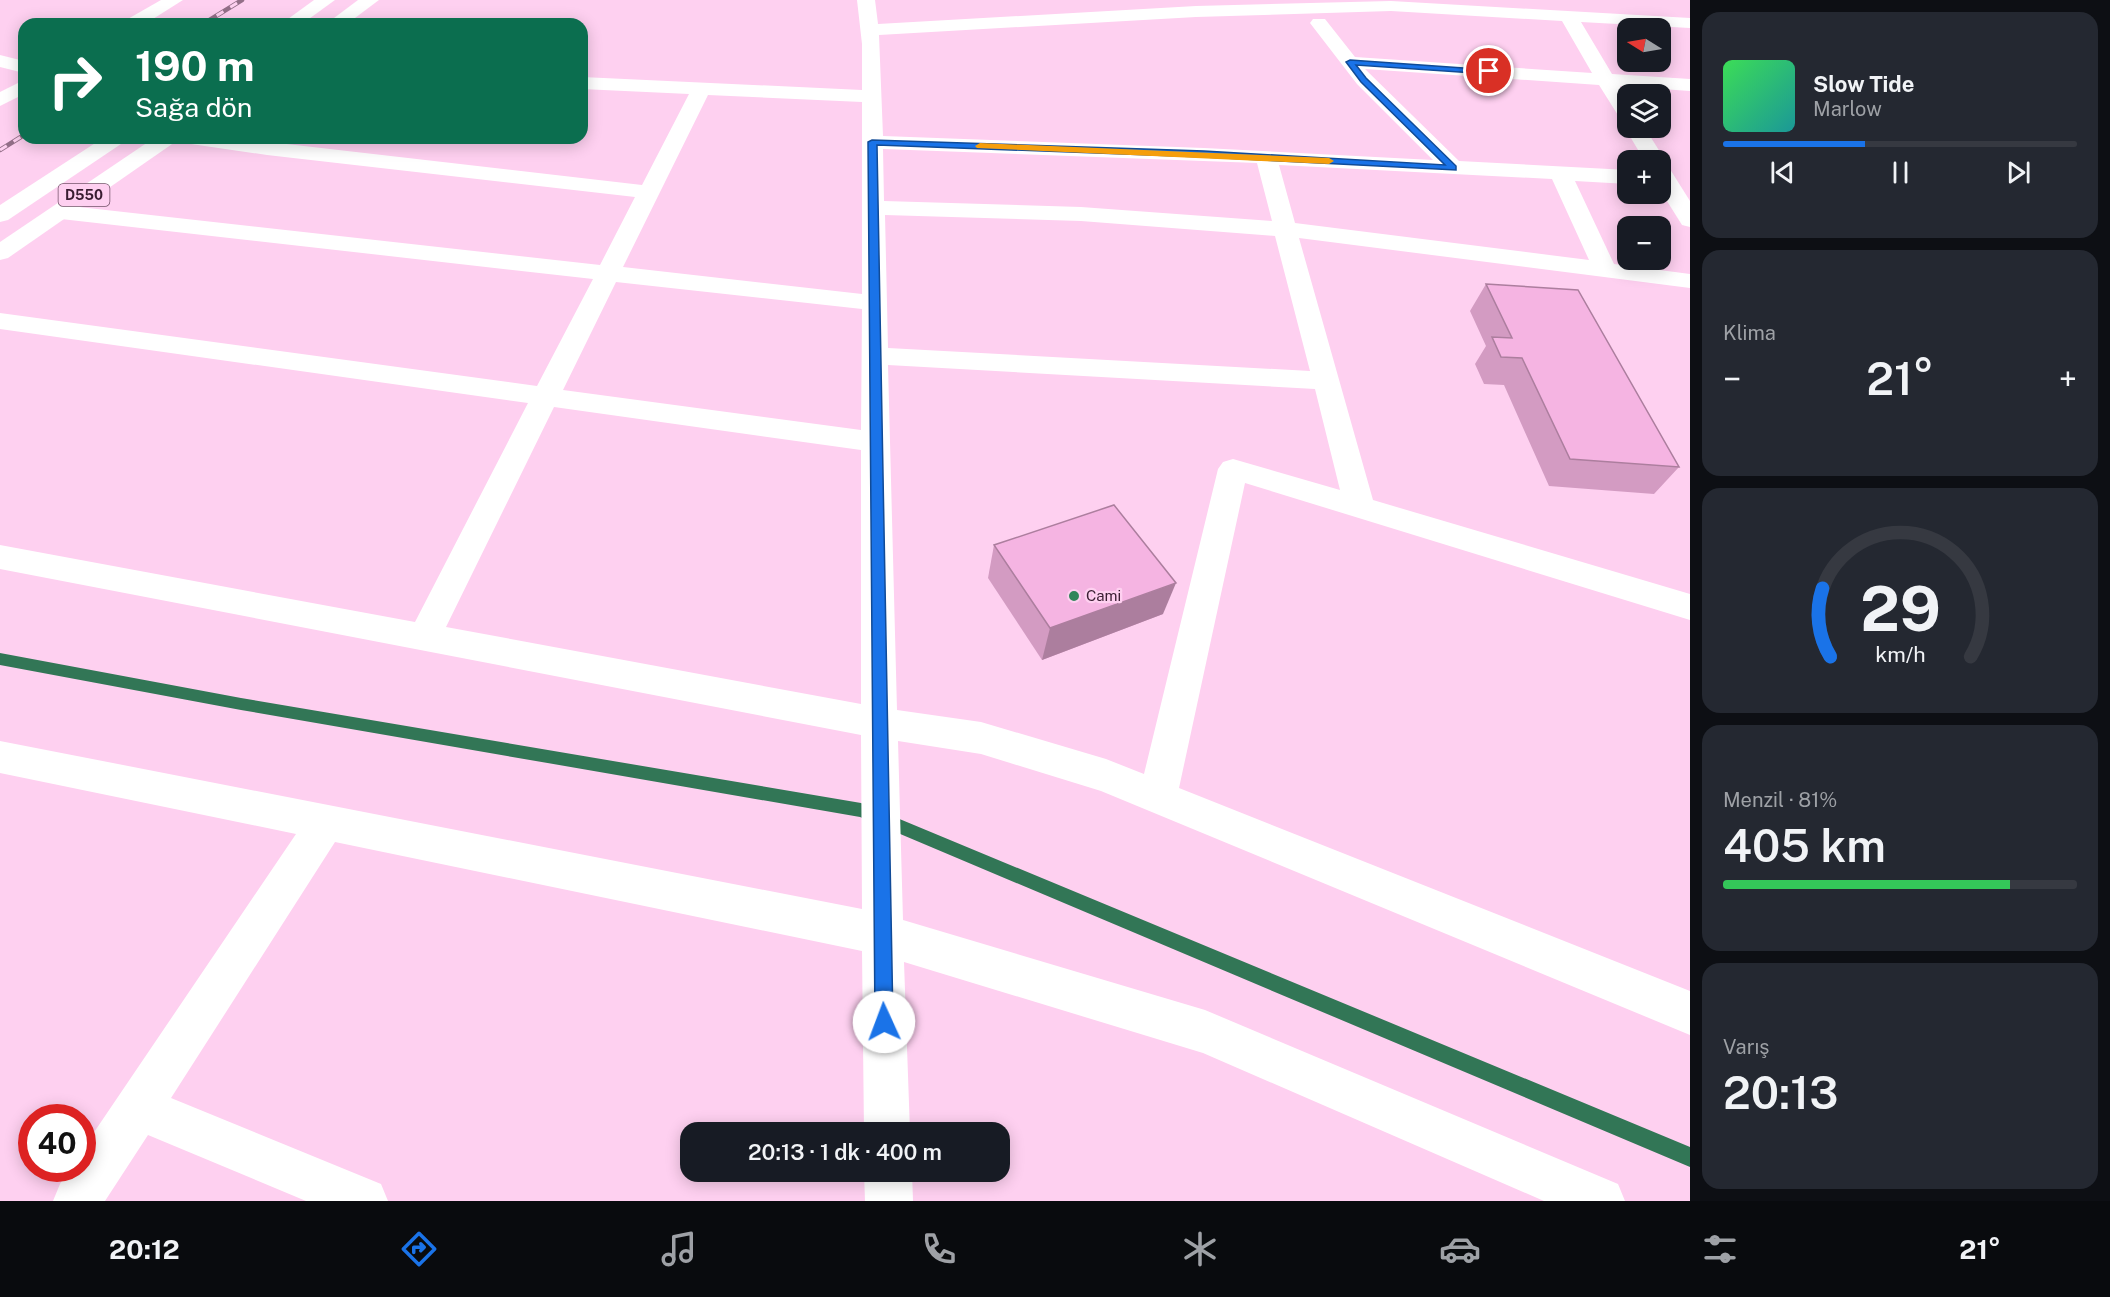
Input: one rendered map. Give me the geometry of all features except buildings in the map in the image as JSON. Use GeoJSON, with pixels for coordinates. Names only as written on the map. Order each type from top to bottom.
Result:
{"type":"FeatureCollection","features":[{"type":"Feature","properties":{"kind":"main road"},"geometry":{"type":"LineString","coordinates":[[142,18],[174,0]]}},
{"type":"Feature","properties":{"kind":"main road"},"geometry":{"type":"LineString","coordinates":[[299,18],[327,0]]}},
{"type":"Feature","properties":{"kind":"main road"},"geometry":{"type":"LineString","coordinates":[[343,18],[370,0]]}},
{"type":"Feature","properties":{"kind":"main road"},"geometry":{"type":"LineString","coordinates":[[866,0],[871,37],[882,934],[887,1122]]}},
{"type":"Feature","properties":{"kind":"main road"},"geometry":{"type":"LineString","coordinates":[[1069,0],[1072,19]]}},
{"type":"Feature","properties":{"kind":"main road"},"geometry":{"type":"LineString","coordinates":[[871,37],[1220,5],[1339,3],[1573,24],[1617,33]]}},
{"type":"Feature","properties":{"kind":"main road"},"geometry":{"type":"LineString","coordinates":[[871,37],[1319,23],[1690,23]]}},
{"type":"Feature","properties":{"kind":"main road"},"geometry":{"type":"LineString","coordinates":[[1319,23],[1364,80],[1453,168]]}},
{"type":"Feature","properties":{"kind":"main road"},"geometry":{"type":"LineString","coordinates":[[1573,24],[1617,98]]}},
{"type":"Feature","properties":{"kind":"main road"},"geometry":{"type":"LineString","coordinates":[[1671,38],[1690,39]]}},
{"type":"Feature","properties":{"kind":"main road"},"geometry":{"type":"LineString","coordinates":[[0,62],[18,66]]}},
{"type":"Feature","properties":{"kind":"main road"},"geometry":{"type":"LineString","coordinates":[[1350,62],[1690,85]]}},
{"type":"Feature","properties":{"kind":"main road"},"geometry":{"type":"LineString","coordinates":[[588,83],[872,96]]}},
{"type":"Feature","properties":{"kind":"main road"},"geometry":{"type":"LineString","coordinates":[[424,637],[701,89]]}},
{"type":"Feature","properties":{"kind":"main road"},"geometry":{"type":"LineString","coordinates":[[0,100],[18,90]]}},
{"type":"Feature","properties":{"kind":"main road"},"geometry":{"type":"LineString","coordinates":[[872,142],[1266,157],[1617,177]]}},
{"type":"Feature","properties":{"kind":"main road","name":"D550"},"geometry":{"type":"LineString","coordinates":[[0,215],[108,144]]}},
{"type":"Feature","properties":{"kind":"main road","name":"D550"},"geometry":{"type":"LineString","coordinates":[[0,253],[159,144]]}},
{"type":"Feature","properties":{"kind":"main road"},"geometry":{"type":"LineString","coordinates":[[232,144],[648,192]]}},
{"type":"Feature","properties":{"kind":"main road"},"geometry":{"type":"LineString","coordinates":[[1266,157],[1360,507]]}},
{"type":"Feature","properties":{"kind":"main road"},"geometry":{"type":"LineString","coordinates":[[1561,174],[1605,270]]}},
{"type":"Feature","properties":{"kind":"main road"},"geometry":{"type":"LineString","coordinates":[[1671,175],[1690,180]]}},
{"type":"Feature","properties":{"kind":"main road"},"geometry":{"type":"LineString","coordinates":[[1671,190],[1690,220]]}},
{"type":"Feature","properties":{"kind":"main road"},"geometry":{"type":"LineString","coordinates":[[873,208],[1081,214],[1285,230],[1690,281]]}},
{"type":"Feature","properties":{"kind":"main road"},"geometry":{"type":"LineString","coordinates":[[61,212],[874,303]]}},
{"type":"Feature","properties":{"kind":"main road"},"geometry":{"type":"LineString","coordinates":[[0,321],[876,442]]}},
{"type":"Feature","properties":{"kind":"main road"},"geometry":{"type":"LineString","coordinates":[[875,356],[1326,381]]}},
{"type":"Feature","properties":{"kind":"main road"},"geometry":{"type":"LineString","coordinates":[[1158,797],[1233,469],[1690,607]]}},
{"type":"Feature","properties":{"kind":"main road"},"geometry":{"type":"LineString","coordinates":[[0,557],[879,723],[981,738],[1106,776],[1690,1012]]}},
{"type":"Feature","properties":{"kind":"main road"},"geometry":{"type":"LineString","coordinates":[[0,758],[882,934],[1205,1032],[1601,1201]]}},
{"type":"Feature","properties":{"kind":"main road"},"geometry":{"type":"LineString","coordinates":[[77,1201],[326,823]]}},
{"type":"Feature","properties":{"kind":"main road"},"geometry":{"type":"LineString","coordinates":[[138,1108],[364,1201]]}},
{"type":"Feature","properties":{"kind":"main road"},"geometry":{"type":"LineString","coordinates":[[888,1182],[889,1201]]}},
{"type":"Feature","properties":{"kind":"waterway"},"geometry":{"type":"LineString","coordinates":[[0,659],[241,704],[861,810],[1690,1157]]}},
{"type":"Feature","properties":{"kind":"railway"},"geometry":{"type":"LineString","coordinates":[[213,18],[242,0]]}},
{"type":"Feature","properties":{"kind":"railway"},"geometry":{"type":"LineString","coordinates":[[0,150],[18,139]]}},
{"type":"Feature","properties":{"kind":"slow traffic"},"geometry":{"type":"LineString","coordinates":[[980,146],[1329,161]]}},
{"type":"Feature","properties":{"kind":"place","name":"Cami"},"geometry":{"type":"Point","coordinates":[1074,596]}},
{"type":"Feature","properties":{"kind":"route"},"geometry":{"type":"LineString","coordinates":[[884,1022],[872,142],[1204,154],[1453,168],[1364,80],[1350,62],[1489,71]]}}]}
